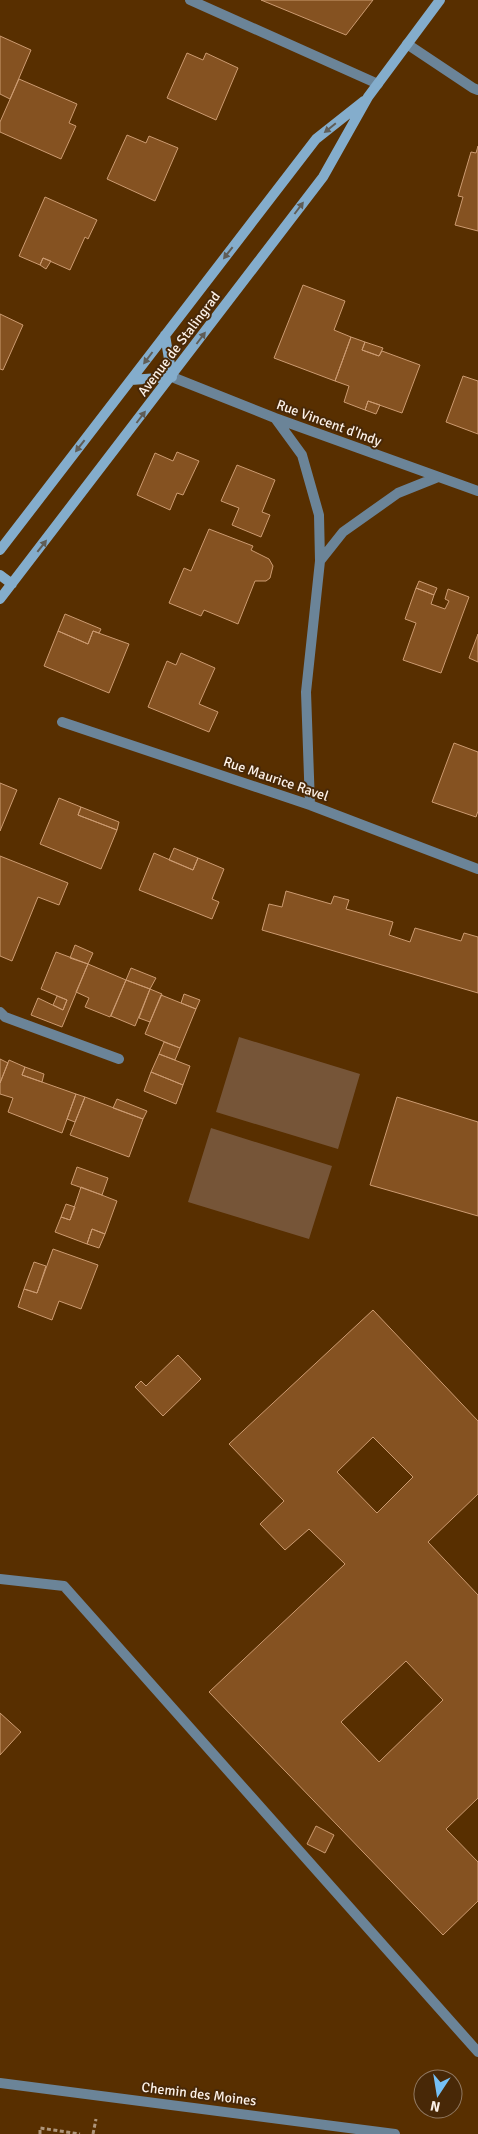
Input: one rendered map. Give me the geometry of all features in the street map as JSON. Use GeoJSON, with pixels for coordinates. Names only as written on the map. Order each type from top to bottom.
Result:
{"type":"FeatureCollection","features":[{"type":"Feature","properties":{"kind":"main road","name":"Avenue de Stalingrad"},"geometry":{"type":"LineString","coordinates":[[0,599],[172,377],[323,177],[368,97],[440,0]]}},
{"type":"Feature","properties":{"kind":"main road","name":"Avenue de Stalingrad"},"geometry":{"type":"LineString","coordinates":[[0,550],[316,139],[368,97]]}},
{"type":"Feature","properties":{"kind":"main road"},"geometry":{"type":"LineString","coordinates":[[131,380],[172,377],[165,335]]}},
{"type":"Feature","properties":{"kind":"main road"},"geometry":{"type":"LineString","coordinates":[[0,575],[12,584]]}},
{"type":"Feature","properties":{"kind":"street"},"geometry":{"type":"LineString","coordinates":[[190,0],[378,84]]}},
{"type":"Feature","properties":{"kind":"street"},"geometry":{"type":"LineString","coordinates":[[407,44],[478,90]]}},
{"type":"Feature","properties":{"kind":"street","name":"Rue Vincent d'Indy"},"geometry":{"type":"LineString","coordinates":[[172,377],[275,418],[478,491]]}},
{"type":"Feature","properties":{"kind":"street"},"geometry":{"type":"LineString","coordinates":[[275,418],[302,455],[319,515],[320,561],[306,692],[310,805]]}},
{"type":"Feature","properties":{"kind":"street"},"geometry":{"type":"LineString","coordinates":[[320,561],[343,532],[398,493],[438,477]]}},
{"type":"Feature","properties":{"kind":"street","name":"Rue Maurice Ravel"},"geometry":{"type":"LineString","coordinates":[[62,722],[310,805],[478,870]]}},
{"type":"Feature","properties":{"kind":"street"},"geometry":{"type":"LineString","coordinates":[[0,1012],[5,1017],[119,1059]]}},
{"type":"Feature","properties":{"kind":"street"},"geometry":{"type":"LineString","coordinates":[[0,1579],[64,1586],[478,2052]]}},
{"type":"Feature","properties":{"kind":"street","name":"Chemin des Moines"},"geometry":{"type":"LineString","coordinates":[[0,2083],[395,2134]]}},
{"type":"Feature","properties":{"kind":"path"},"geometry":{"type":"LineString","coordinates":[[93,2134],[96,2118]]}},
{"type":"Feature","properties":{"kind":"path"},"geometry":{"type":"LineString","coordinates":[[40,2134],[40,2128],[80,2134]]}},
{"type":"Feature","properties":{"kind":"shaded area"},"geometry":{"type":"Polygon","coordinates":[[[239,1037],[360,1074],[338,1149],[216,1112],[239,1037]]]}},
{"type":"Feature","properties":{"kind":"shaded area"},"geometry":{"type":"Polygon","coordinates":[[[211,1128],[332,1166],[309,1239],[188,1202],[211,1128]]]}},
{"type":"Feature","properties":{"kind":"building"},"geometry":{"type":"Polygon","coordinates":[[[261,0],[373,0],[346,35],[261,0]]]}},
{"type":"Feature","properties":{"kind":"building"},"geometry":{"type":"Polygon","coordinates":[[[0,36],[31,50],[10,99],[0,94],[0,36]]]}},
{"type":"Feature","properties":{"kind":"building"},"geometry":{"type":"Polygon","coordinates":[[[187,53],[203,60],[206,53],[238,68],[216,120],[167,98],[187,53]]]}},
{"type":"Feature","properties":{"kind":"building"},"geometry":{"type":"Polygon","coordinates":[[[19,79],[77,104],[69,123],[76,126],[61,159],[0,132],[0,122],[19,79]]]}},
{"type":"Feature","properties":{"kind":"building"},"geometry":{"type":"Polygon","coordinates":[[[127,135],[146,143],[149,136],[178,148],[155,201],[107,179],[127,135]]]}},
{"type":"Feature","properties":{"kind":"building"},"geometry":{"type":"Polygon","coordinates":[[[478,146],[478,231],[455,225],[463,197],[458,196],[471,152],[476,153],[478,146]]]}},
{"type":"Feature","properties":{"kind":"building"},"geometry":{"type":"Polygon","coordinates":[[[45,197],[97,220],[88,239],[85,237],[70,270],[43,258],[40,265],[19,256],[45,197]]]}},
{"type":"Feature","properties":{"kind":"building"},"geometry":{"type":"Polygon","coordinates":[[[43,258],[51,261],[46,269],[40,265],[43,258]]]}},
{"type":"Feature","properties":{"kind":"building"},"geometry":{"type":"Polygon","coordinates":[[[303,285],[345,301],[334,330],[351,337],[335,381],[274,358],[303,285]]]}},
{"type":"Feature","properties":{"kind":"building"},"geometry":{"type":"Polygon","coordinates":[[[0,314],[23,325],[3,370],[0,369],[0,314]]]}},
{"type":"Feature","properties":{"kind":"building"},"geometry":{"type":"Polygon","coordinates":[[[351,337],[365,342],[362,350],[379,356],[382,351],[420,365],[402,413],[368,401],[365,410],[344,402],[349,386],[335,381],[351,337]]]}},
{"type":"Feature","properties":{"kind":"building"},"geometry":{"type":"Polygon","coordinates":[[[365,342],[383,348],[379,356],[362,350],[365,342]]]}},
{"type":"Feature","properties":{"kind":"building"},"geometry":{"type":"Polygon","coordinates":[[[463,376],[478,381],[478,434],[446,422],[463,376]]]}},
{"type":"Feature","properties":{"kind":"building"},"geometry":{"type":"Polygon","coordinates":[[[368,401],[380,405],[376,414],[365,410],[368,401]]]}},
{"type":"Feature","properties":{"kind":"building"},"geometry":{"type":"Polygon","coordinates":[[[177,452],[199,461],[183,495],[177,493],[170,510],[137,495],[155,453],[173,461],[177,452]]]}},
{"type":"Feature","properties":{"kind":"building"},"geometry":{"type":"Polygon","coordinates":[[[237,465],[275,480],[262,512],[270,515],[261,537],[232,525],[239,508],[221,501],[237,465]]]}},
{"type":"Feature","properties":{"kind":"building"},"geometry":{"type":"Polygon","coordinates":[[[209,529],[253,546],[251,550],[269,559],[273,566],[270,578],[266,581],[255,581],[238,624],[204,610],[201,616],[169,603],[184,568],[191,571],[209,529]]]}},
{"type":"Feature","properties":{"kind":"building"},"geometry":{"type":"Polygon","coordinates":[[[419,581],[437,588],[434,595],[416,588],[419,581]]]}},
{"type":"Feature","properties":{"kind":"building"},"geometry":{"type":"Polygon","coordinates":[[[416,588],[434,595],[431,604],[445,609],[449,601],[445,599],[448,589],[469,597],[441,673],[403,660],[416,623],[405,619],[416,588]]]}},
{"type":"Feature","properties":{"kind":"building"},"geometry":{"type":"Polygon","coordinates":[[[65,614],[101,629],[99,633],[93,631],[88,644],[58,631],[65,614]]]}},
{"type":"Feature","properties":{"kind":"building"},"geometry":{"type":"Polygon","coordinates":[[[58,631],[88,644],[93,631],[129,644],[109,693],[44,666],[58,631]]]}},
{"type":"Feature","properties":{"kind":"building"},"geometry":{"type":"Polygon","coordinates":[[[478,634],[478,662],[469,658],[478,634]]]}},
{"type":"Feature","properties":{"kind":"building"},"geometry":{"type":"Polygon","coordinates":[[[181,653],[215,668],[199,704],[218,712],[209,732],[148,707],[167,661],[176,665],[181,653]]]}},
{"type":"Feature","properties":{"kind":"building"},"geometry":{"type":"Polygon","coordinates":[[[454,743],[478,752],[478,811],[476,817],[432,802],[454,743]]]}},
{"type":"Feature","properties":{"kind":"building"},"geometry":{"type":"Polygon","coordinates":[[[0,783],[17,790],[0,831],[0,783]]]}},
{"type":"Feature","properties":{"kind":"building"},"geometry":{"type":"Polygon","coordinates":[[[59,798],[81,807],[78,815],[117,830],[101,869],[40,844],[59,798]]]}},
{"type":"Feature","properties":{"kind":"building"},"geometry":{"type":"Polygon","coordinates":[[[81,807],[119,822],[117,830],[78,815],[81,807]]]}},
{"type":"Feature","properties":{"kind":"building"},"geometry":{"type":"Polygon","coordinates":[[[174,848],[198,858],[193,870],[169,860],[174,848]]]}},
{"type":"Feature","properties":{"kind":"building"},"geometry":{"type":"Polygon","coordinates":[[[154,853],[193,870],[198,858],[224,869],[212,899],[219,902],[212,919],[139,890],[154,853]]]}},
{"type":"Feature","properties":{"kind":"building"},"geometry":{"type":"Polygon","coordinates":[[[0,856],[68,883],[59,905],[38,897],[12,961],[0,956],[0,856]]]}},
{"type":"Feature","properties":{"kind":"building"},"geometry":{"type":"Polygon","coordinates":[[[286,891],[331,904],[334,896],[349,900],[346,909],[393,922],[389,935],[410,942],[415,928],[461,941],[464,933],[478,937],[478,993],[262,930],[269,904],[282,907],[286,891]]]}},
{"type":"Feature","properties":{"kind":"building"},"geometry":{"type":"Polygon","coordinates":[[[75,945],[93,953],[88,964],[70,958],[75,945]]]}},
{"type":"Feature","properties":{"kind":"building"},"geometry":{"type":"Polygon","coordinates":[[[56,952],[88,964],[62,1027],[31,1015],[38,998],[63,1010],[67,1000],[41,989],[56,952]]]}},
{"type":"Feature","properties":{"kind":"building"},"geometry":{"type":"Polygon","coordinates":[[[88,964],[126,980],[110,1017],[85,1007],[89,998],[76,992],[88,964]]]}},
{"type":"Feature","properties":{"kind":"building"},"geometry":{"type":"Polygon","coordinates":[[[131,968],[156,978],[150,989],[126,980],[131,968]]]}},
{"type":"Feature","properties":{"kind":"building"},"geometry":{"type":"Polygon","coordinates":[[[126,980],[150,989],[135,1026],[111,1016],[126,980]]]}},
{"type":"Feature","properties":{"kind":"building"},"geometry":{"type":"Polygon","coordinates":[[[150,989],[162,994],[150,1022],[139,1018],[150,989]]]}},
{"type":"Feature","properties":{"kind":"building"},"geometry":{"type":"Polygon","coordinates":[[[184,994],[200,1000],[196,1009],[181,1003],[184,994]]]}},
{"type":"Feature","properties":{"kind":"building"},"geometry":{"type":"Polygon","coordinates":[[[161,995],[196,1009],[180,1048],[145,1034],[161,995]]]}},
{"type":"Feature","properties":{"kind":"building"},"geometry":{"type":"Polygon","coordinates":[[[57,996],[67,1000],[63,1010],[53,1005],[57,996]]]}},
{"type":"Feature","properties":{"kind":"building"},"geometry":{"type":"Polygon","coordinates":[[[164,1042],[180,1048],[175,1060],[159,1054],[164,1042]]]}},
{"type":"Feature","properties":{"kind":"building"},"geometry":{"type":"Polygon","coordinates":[[[159,1054],[190,1066],[183,1085],[151,1072],[159,1054]]]}},
{"type":"Feature","properties":{"kind":"building"},"geometry":{"type":"Polygon","coordinates":[[[0,1059],[8,1063],[0,1083],[0,1059]]]}},
{"type":"Feature","properties":{"kind":"building"},"geometry":{"type":"Polygon","coordinates":[[[9,1060],[25,1067],[22,1075],[76,1094],[62,1133],[8,1112],[13,1098],[0,1094],[0,1083],[9,1060]]]}},
{"type":"Feature","properties":{"kind":"building"},"geometry":{"type":"Polygon","coordinates":[[[25,1067],[44,1074],[42,1082],[22,1075],[25,1067]]]}},
{"type":"Feature","properties":{"kind":"building"},"geometry":{"type":"Polygon","coordinates":[[[151,1072],[183,1085],[176,1104],[144,1091],[151,1072]]]}},
{"type":"Feature","properties":{"kind":"building"},"geometry":{"type":"Polygon","coordinates":[[[76,1094],[85,1097],[75,1122],[67,1119],[76,1094]]]}},
{"type":"Feature","properties":{"kind":"building"},"geometry":{"type":"Polygon","coordinates":[[[85,1097],[143,1119],[129,1157],[70,1135],[85,1097]]]}},
{"type":"Feature","properties":{"kind":"building"},"geometry":{"type":"Polygon","coordinates":[[[397,1097],[478,1122],[478,1216],[370,1185],[397,1097]]]}},
{"type":"Feature","properties":{"kind":"building"},"geometry":{"type":"Polygon","coordinates":[[[117,1099],[147,1111],[143,1119],[113,1108],[117,1099]]]}},
{"type":"Feature","properties":{"kind":"building"},"geometry":{"type":"Polygon","coordinates":[[[77,1167],[108,1178],[102,1195],[71,1184],[77,1167]]]}},
{"type":"Feature","properties":{"kind":"building"},"geometry":{"type":"Polygon","coordinates":[[[81,1187],[117,1201],[105,1234],[92,1229],[87,1244],[55,1232],[61,1217],[70,1220],[81,1187]]]}},
{"type":"Feature","properties":{"kind":"building"},"geometry":{"type":"Polygon","coordinates":[[[66,1204],[75,1207],[70,1220],[61,1217],[66,1204]]]}},
{"type":"Feature","properties":{"kind":"building"},"geometry":{"type":"Polygon","coordinates":[[[92,1229],[105,1234],[99,1248],[87,1244],[92,1229]]]}},
{"type":"Feature","properties":{"kind":"building"},"geometry":{"type":"Polygon","coordinates":[[[53,1249],[98,1265],[81,1309],[59,1301],[52,1320],[18,1307],[24,1289],[37,1293],[53,1249]]]}},
{"type":"Feature","properties":{"kind":"building"},"geometry":{"type":"Polygon","coordinates":[[[34,1262],[46,1266],[37,1293],[24,1289],[34,1262]]]}},
{"type":"Feature","properties":{"kind":"building"},"geometry":{"type":"Polygon","coordinates":[[[373,1310],[478,1421],[478,1494],[428,1542],[478,1595],[478,1798],[446,1829],[478,1862],[478,1901],[443,1935],[209,1692],[345,1564],[309,1529],[285,1550],[260,1524],[284,1501],[229,1444],[373,1310]],[[373,1437],[337,1472],[377,1513],[413,1477],[373,1437]],[[406,1661],[341,1722],[379,1762],[443,1700],[406,1661]]]}},
{"type":"Feature","properties":{"kind":"building"},"geometry":{"type":"Polygon","coordinates":[[[178,1355],[201,1379],[163,1416],[135,1387],[141,1381],[146,1386],[178,1355]]]}},
{"type":"Feature","properties":{"kind":"building"},"geometry":{"type":"Polygon","coordinates":[[[0,1713],[21,1732],[0,1755],[0,1713]]]}},
{"type":"Feature","properties":{"kind":"building"},"geometry":{"type":"Polygon","coordinates":[[[316,1826],[334,1835],[325,1853],[307,1844],[316,1826]]]}}]}
